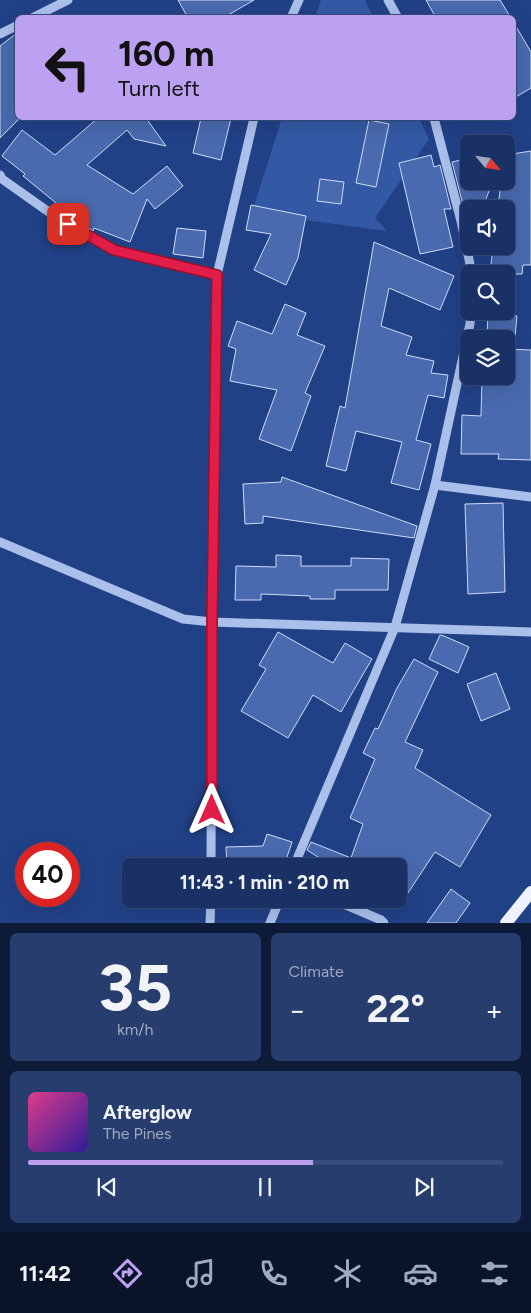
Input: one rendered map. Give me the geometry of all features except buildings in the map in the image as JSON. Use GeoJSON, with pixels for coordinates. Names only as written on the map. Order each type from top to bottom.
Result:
{"type":"FeatureCollection","features":[{"type":"Feature","properties":{"kind":"main road"},"geometry":{"type":"LineString","coordinates":[[506,923],[531,892]]}},
{"type":"Feature","properties":{"kind":"street"},"geometry":{"type":"LineString","coordinates":[[38,15],[68,0]]}},
{"type":"Feature","properties":{"kind":"street"},"geometry":{"type":"LineString","coordinates":[[292,15],[299,0]]}},
{"type":"Feature","properties":{"kind":"street"},"geometry":{"type":"LineString","coordinates":[[388,0],[396,15]]}},
{"type":"Feature","properties":{"kind":"street"},"geometry":{"type":"LineString","coordinates":[[0,34],[15,26]]}},
{"type":"Feature","properties":{"kind":"street"},"geometry":{"type":"LineString","coordinates":[[212,858],[212,622],[217,275],[254,120]]}},
{"type":"Feature","properties":{"kind":"street"},"geometry":{"type":"LineString","coordinates":[[435,120],[462,221],[470,265]]}},
{"type":"Feature","properties":{"kind":"street"},"geometry":{"type":"LineString","coordinates":[[0,175],[2,179],[53,215],[114,250],[217,275]]}},
{"type":"Feature","properties":{"kind":"street"},"geometry":{"type":"LineString","coordinates":[[297,858],[395,628],[435,485],[470,320]]}},
{"type":"Feature","properties":{"kind":"street"},"geometry":{"type":"LineString","coordinates":[[435,485],[531,497]]}},
{"type":"Feature","properties":{"kind":"street"},"geometry":{"type":"LineString","coordinates":[[0,542],[183,619],[212,622],[531,632]]}},
{"type":"Feature","properties":{"kind":"street"},"geometry":{"type":"LineString","coordinates":[[210,923],[211,908]]}},
{"type":"Feature","properties":{"kind":"street"},"geometry":{"type":"LineString","coordinates":[[270,923],[276,908]]}},
{"type":"Feature","properties":{"kind":"street"},"geometry":{"type":"LineString","coordinates":[[353,908],[384,923]]}},
{"type":"Feature","properties":{"kind":"shaded area"},"geometry":{"type":"Polygon","coordinates":[[[321,0],[365,0],[372,15],[316,15],[321,0]]]}},
{"type":"Feature","properties":{"kind":"shaded area"},"geometry":{"type":"Polygon","coordinates":[[[281,120],[420,120],[429,139],[375,218],[387,231],[305,220],[254,206],[281,120]]]}},
{"type":"Feature","properties":{"kind":"route"},"geometry":{"type":"LineString","coordinates":[[68,224],[114,250],[217,275],[212,622],[212,810]]}}]}
